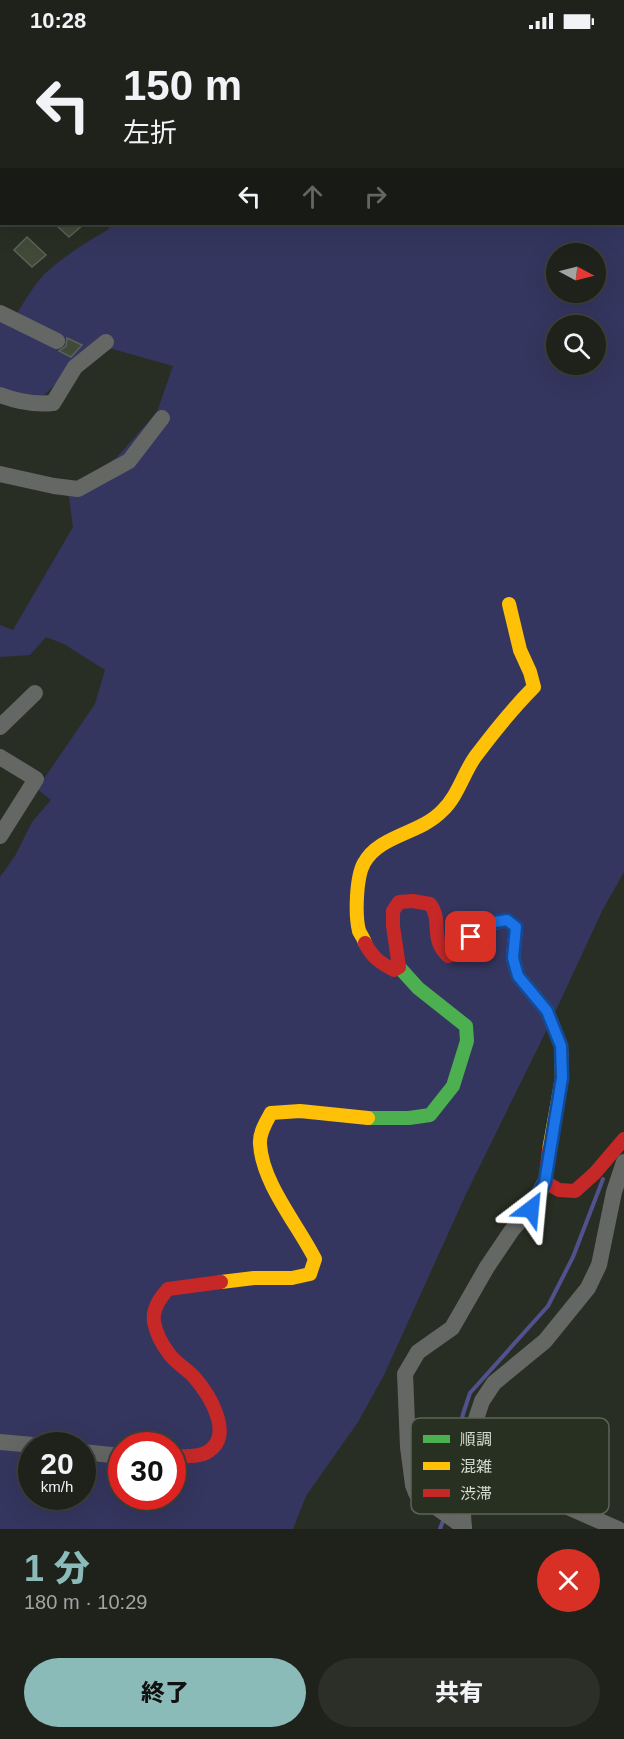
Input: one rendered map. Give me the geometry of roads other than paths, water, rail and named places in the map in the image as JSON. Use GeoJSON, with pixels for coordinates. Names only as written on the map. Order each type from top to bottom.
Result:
{"type":"FeatureCollection","features":[{"type":"Feature","properties":{"kind":"street"},"geometry":{"type":"LineString","coordinates":[[0,313],[57,341]]}},
{"type":"Feature","properties":{"kind":"street"},"geometry":{"type":"LineString","coordinates":[[0,395],[37,405],[53,403],[75,368],[106,342]]}},
{"type":"Feature","properties":{"kind":"street"},"geometry":{"type":"LineString","coordinates":[[0,474],[78,489],[129,461],[162,418]]}},
{"type":"Feature","properties":{"kind":"street"},"geometry":{"type":"LineString","coordinates":[[399,967],[394,970],[382,964],[371,954],[359,930],[357,892],[362,866],[372,850],[421,826],[442,812],[462,785],[474,759],[534,687],[520,650],[509,604]]}},
{"type":"Feature","properties":{"kind":"street"},"geometry":{"type":"LineString","coordinates":[[0,727],[35,693]]}},
{"type":"Feature","properties":{"kind":"street"},"geometry":{"type":"LineString","coordinates":[[0,757],[36,779],[0,836]]}},
{"type":"Feature","properties":{"kind":"street"},"geometry":{"type":"LineString","coordinates":[[186,1455],[210,1450],[219,1436],[217,1418],[209,1396],[194,1376],[171,1356],[160,1340],[154,1319],[157,1302],[168,1288],[254,1278],[292,1278],[310,1274],[315,1259],[269,1177],[260,1145],[262,1127],[271,1113],[300,1111],[357,1118],[410,1118],[430,1115],[453,1086],[467,1041],[466,1026],[418,988],[399,967],[393,911],[399,902],[413,901],[430,904],[436,912],[435,925],[441,951],[448,956],[459,951],[471,937],[489,923],[507,920],[516,927],[513,958],[518,976],[547,1011],[561,1046],[562,1078],[545,1182],[531,1209],[512,1230],[487,1267],[452,1328],[418,1352],[405,1374],[411,1470]]}},
{"type":"Feature","properties":{"kind":"street"},"geometry":{"type":"LineString","coordinates":[[545,1182],[559,1190],[575,1191],[595,1173],[624,1139]]}},
{"type":"Feature","properties":{"kind":"street"},"geometry":{"type":"LineString","coordinates":[[476,1418],[482,1401],[494,1383],[545,1341],[588,1288],[599,1266],[614,1192],[624,1162]]}},
{"type":"Feature","properties":{"kind":"street"},"geometry":{"type":"LineString","coordinates":[[0,1442],[18,1444]]}},
{"type":"Feature","properties":{"kind":"street"},"geometry":{"type":"LineString","coordinates":[[445,1514],[464,1528]]}},
{"type":"Feature","properties":{"kind":"street"},"geometry":{"type":"LineString","coordinates":[[584,1514],[618,1529]]}},
{"type":"Feature","properties":{"kind":"waterway"},"geometry":{"type":"LineString","coordinates":[[462,1418],[470,1393],[548,1306],[573,1257],[603,1179]]}},
{"type":"Feature","properties":{"kind":"waterway"},"geometry":{"type":"LineString","coordinates":[[440,1529],[444,1518]]}}]}
